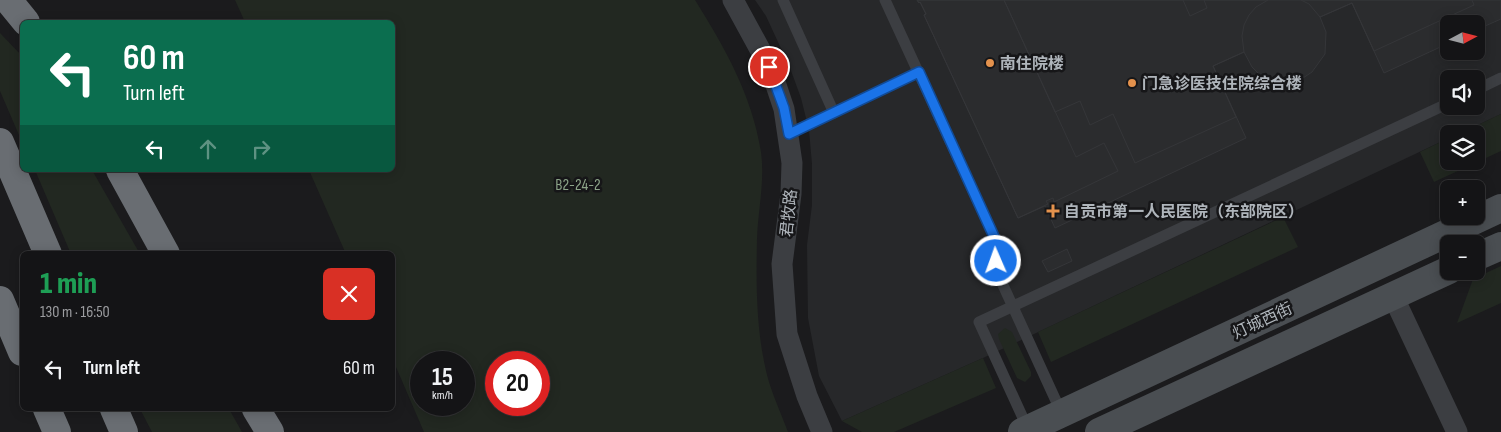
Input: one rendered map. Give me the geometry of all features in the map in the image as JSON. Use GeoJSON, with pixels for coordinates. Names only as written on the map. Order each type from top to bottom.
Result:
{"type":"FeatureCollection","features":[{"type":"Feature","properties":{"kind":"highway"},"geometry":{"type":"LineString","coordinates":[[8,0],[24,20]]}},
{"type":"Feature","properties":{"kind":"highway"},"geometry":{"type":"LineString","coordinates":[[0,142],[47,251]]}},
{"type":"Feature","properties":{"kind":"highway"},"geometry":{"type":"LineString","coordinates":[[121,172],[164,251]]}},
{"type":"Feature","properties":{"kind":"highway"},"geometry":{"type":"LineString","coordinates":[[0,300],[20,347]]}},
{"type":"Feature","properties":{"kind":"highway"},"geometry":{"type":"LineString","coordinates":[[48,411],[58,432]]}},
{"type":"Feature","properties":{"kind":"highway"},"geometry":{"type":"LineString","coordinates":[[115,411],[124,432]]}},
{"type":"Feature","properties":{"kind":"highway"},"geometry":{"type":"LineString","coordinates":[[257,411],[270,432]]}},
{"type":"Feature","properties":{"kind":"street","name":"君牧路"},"geometry":{"type":"LineString","coordinates":[[733,0],[774,79],[784,108],[792,163],[791,194],[782,264],[787,334],[807,396],[822,432]]}},
{"type":"Feature","properties":{"kind":"street","name":"灯城西街"},"geometry":{"type":"LineString","coordinates":[[1025,431],[1501,208]]}},
{"type":"Feature","properties":{"kind":"street"},"geometry":{"type":"LineString","coordinates":[[1485,253],[1501,246]]}},
{"type":"Feature","properties":{"kind":"street","name":"灯城西街"},"geometry":{"type":"LineString","coordinates":[[1099,432],[1440,274]]}},
{"type":"Feature","properties":{"kind":"street"},"geometry":{"type":"LineString","coordinates":[[1393,296],[1456,432]]}},
{"type":"Feature","properties":{"kind":"lane"},"geometry":{"type":"LineString","coordinates":[[782,0],[834,113]]}},
{"type":"Feature","properties":{"kind":"lane"},"geometry":{"type":"LineString","coordinates":[[886,0],[996,241],[998,252],[996,267],[1062,414]]}},
{"type":"Feature","properties":{"kind":"lane"},"geometry":{"type":"LineString","coordinates":[[789,134],[919,72]]}},
{"type":"Feature","properties":{"kind":"lane"},"geometry":{"type":"LineString","coordinates":[[1485,86],[1501,78]]}},
{"type":"Feature","properties":{"kind":"lane"},"geometry":{"type":"LineString","coordinates":[[1025,431],[979,322],[1440,107]]}},
{"type":"Feature","properties":{"kind":"shaded area","name":"自贡市第一人民医院（东部院区）"},"geometry":{"type":"Polygon","coordinates":[[[755,0],[1501,0],[1501,114],[1478,125],[1440,125],[1440,142],[983,358],[842,421],[819,376],[808,318],[807,245],[812,205],[812,164],[809,130],[801,98],[790,68],[766,16],[755,0]]]}},
{"type":"Feature","properties":{"kind":"green space","name":"B2-24-2"},"geometry":{"type":"Polygon","coordinates":[[[235,0],[695,0],[717,36],[736,73],[757,131],[762,163],[757,239],[759,324],[767,375],[788,432],[424,432],[417,416],[475,416],[475,351],[410,351],[410,399],[395,365],[395,251],[345,251],[310,172],[395,172],[395,20],[244,20],[235,0]]]}},
{"type":"Feature","properties":{"kind":"green space"},"geometry":{"type":"Polygon","coordinates":[[[0,33],[20,54],[20,137],[0,91],[0,33]]]}},
{"type":"Feature","properties":{"kind":"green space"},"geometry":{"type":"Polygon","coordinates":[[[1501,114],[1501,151],[1485,158],[1485,125],[1478,125],[1501,114]]]}},
{"type":"Feature","properties":{"kind":"green space"},"geometry":{"type":"Polygon","coordinates":[[[1440,142],[1440,170],[1460,170],[1434,182],[1420,152],[1440,142]]]}},
{"type":"Feature","properties":{"kind":"green space"},"geometry":{"type":"Polygon","coordinates":[[[36,172],[93,172],[138,251],[70,251],[36,172]]]}},
{"type":"Feature","properties":{"kind":"green space"},"geometry":{"type":"Polygon","coordinates":[[[1283,217],[1298,247],[1051,362],[1038,332],[1283,217]]]}},
{"type":"Feature","properties":{"kind":"green space"},"geometry":{"type":"Polygon","coordinates":[[[1501,266],[1501,303],[1457,323],[1473,280],[1485,280],[1485,273],[1501,266]]]}},
{"type":"Feature","properties":{"kind":"green space"},"geometry":{"type":"Polygon","coordinates":[[[1005,328],[1012,332],[1031,372],[1031,376],[1025,382],[1017,378],[999,339],[998,334],[1005,328]]]}},
{"type":"Feature","properties":{"kind":"green space"},"geometry":{"type":"Polygon","coordinates":[[[983,358],[996,388],[894,432],[862,432],[842,421],[983,358]]]}},
{"type":"Feature","properties":{"kind":"green space"},"geometry":{"type":"Polygon","coordinates":[[[141,411],[230,411],[242,432],[152,432],[141,411]]]}},
{"type":"Feature","properties":{"kind":"building"},"geometry":{"type":"Polygon","coordinates":[[[917,0],[1501,0],[1501,19],[1485,26],[1485,15],[1440,15],[1440,47],[1384,73],[1352,3],[1320,17],[1326,32],[1325,54],[1312,72],[1303,78],[1281,82],[1270,80],[1260,75],[1252,67],[1244,52],[1213,66],[1246,138],[1055,228],[1045,206],[1018,218],[924,15],[926,14],[917,0]]]}},
{"type":"Feature","properties":{"kind":"building","name":"南住院楼"},"geometry":{"type":"Polygon","coordinates":[[[917,0],[1004,0],[1076,157],[1104,143],[1118,171],[1054,202],[1053,198],[1046,201],[1048,204],[1018,218],[924,15],[926,14],[917,0]]]}},
{"type":"Feature","properties":{"kind":"building","name":"门急诊医技住院综合楼"},"geometry":{"type":"Polygon","coordinates":[[[1004,0],[1183,0],[1190,16],[1207,8],[1204,0],[1268,0],[1256,7],[1244,25],[1242,36],[1244,52],[1213,66],[1236,117],[1135,163],[1113,114],[1090,125],[1080,101],[1055,112],[1004,0]]]}},
{"type":"Feature","properties":{"kind":"building"},"geometry":{"type":"Polygon","coordinates":[[[1301,0],[1472,0],[1474,5],[1452,15],[1440,15],[1440,21],[1374,51],[1352,3],[1320,17],[1309,4],[1301,0]]]}},
{"type":"Feature","properties":{"kind":"building"},"geometry":{"type":"Polygon","coordinates":[[[1067,249],[1072,261],[1048,272],[1042,261],[1067,249]]]}},
{"type":"Feature","properties":{"kind":"place","name":"南住院楼"},"geometry":{"type":"Point","coordinates":[990,63]}},
{"type":"Feature","properties":{"kind":"place","name":"门急诊医技住院综合楼"},"geometry":{"type":"Point","coordinates":[1132,83]}},
{"type":"Feature","properties":{"kind":"place","name":"自贡市第一人民医院（东部院区）"},"geometry":{"type":"Point","coordinates":[1053,211]}},
{"type":"Feature","properties":{"kind":"route"},"geometry":{"type":"LineString","coordinates":[[769,67],[784,108],[789,134],[919,72],[996,241],[998,252],[996,261]]}}]}
